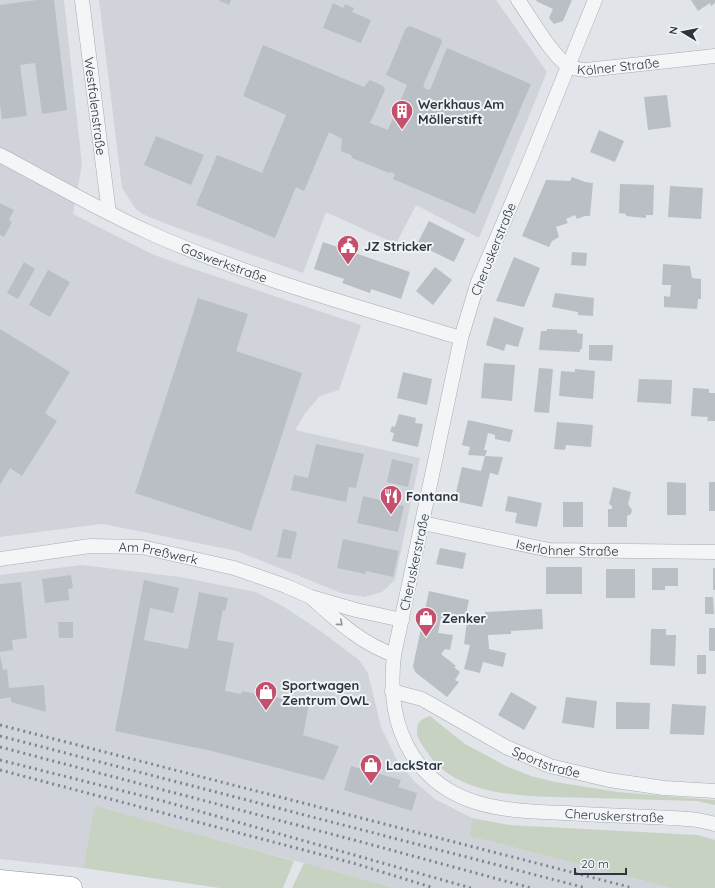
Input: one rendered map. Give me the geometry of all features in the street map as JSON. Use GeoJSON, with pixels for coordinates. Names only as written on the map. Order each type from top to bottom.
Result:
{"type":"FeatureCollection","features":[{"type":"Feature","properties":{"kind":"highway"},"geometry":{"type":"LineString","coordinates":[[0,881],[71,888]]}},
{"type":"Feature","properties":{"kind":"street","name":"Westfalenstraße"},"geometry":{"type":"LineString","coordinates":[[82,0],[109,213]]}},
{"type":"Feature","properties":{"kind":"street"},"geometry":{"type":"LineString","coordinates":[[518,0],[557,55],[568,66]]}},
{"type":"Feature","properties":{"kind":"street","name":"Cheruskerstraße"},"geometry":{"type":"LineString","coordinates":[[595,0],[478,282],[461,338],[394,655],[392,691],[395,717],[404,742],[420,766],[439,784],[466,800],[495,808],[527,812],[679,818],[715,824]]}},
{"type":"Feature","properties":{"kind":"street","name":"Kölner Straße"},"geometry":{"type":"LineString","coordinates":[[568,66],[586,70],[715,56]]}},
{"type":"Feature","properties":{"kind":"street","name":"Gaswerkstraße"},"geometry":{"type":"LineString","coordinates":[[0,155],[109,213],[180,245],[235,266],[461,338]]}},
{"type":"Feature","properties":{"kind":"street","name":"Iserlohner Straße"},"geometry":{"type":"LineString","coordinates":[[423,523],[549,550],[715,552]]}},
{"type":"Feature","properties":{"kind":"street","name":"Am Preßwerk"},"geometry":{"type":"LineString","coordinates":[[0,559],[90,546],[142,547],[234,568],[286,586],[311,597],[356,610],[402,620]]}},
{"type":"Feature","properties":{"kind":"street","name":"Am Preßwerk"},"geometry":{"type":"LineString","coordinates":[[311,597],[344,627],[375,648],[394,655]]}},
{"type":"Feature","properties":{"kind":"street","name":"Sportstraße"},"geometry":{"type":"LineString","coordinates":[[392,691],[422,699],[506,747],[550,766],[617,781],[664,788],[715,791]]}},
{"type":"Feature","properties":{"kind":"shaded area"},"geometry":{"type":"Polygon","coordinates":[[[0,0],[64,0],[82,165],[73,214],[152,254],[361,325],[339,390],[320,396],[306,412],[295,430],[420,458],[395,580],[382,592],[364,597],[341,593],[237,551],[108,525],[101,524],[0,537],[0,0]]]}},
{"type":"Feature","properties":{"kind":"shaded area"},"geometry":{"type":"Polygon","coordinates":[[[99,0],[496,0],[547,72],[479,238],[416,205],[396,244],[326,212],[303,273],[172,226],[142,214],[135,208],[122,188],[99,0]]]}},
{"type":"Feature","properties":{"kind":"shaded area"},"geometry":{"type":"Polygon","coordinates":[[[82,565],[180,577],[256,592],[286,608],[322,632],[359,660],[368,673],[381,727],[397,760],[414,781],[435,799],[472,818],[469,836],[671,888],[395,888],[96,807],[83,868],[0,859],[0,575],[82,565]]]}},
{"type":"Feature","properties":{"kind":"green space"},"geometry":{"type":"Polygon","coordinates":[[[430,716],[465,744],[508,767],[531,776],[555,782],[618,792],[715,800],[715,805],[697,801],[526,796],[480,788],[459,780],[441,768],[427,752],[419,738],[417,730],[418,724],[421,720],[430,716]]]}},
{"type":"Feature","properties":{"kind":"green space"},"geometry":{"type":"Polygon","coordinates":[[[95,806],[294,861],[283,888],[220,888],[83,868],[95,806]]]}},
{"type":"Feature","properties":{"kind":"green space"},"geometry":{"type":"Polygon","coordinates":[[[472,818],[509,825],[698,835],[715,840],[715,888],[671,888],[469,836],[472,818]]]}},
{"type":"Feature","properties":{"kind":"green space"},"geometry":{"type":"Polygon","coordinates":[[[304,863],[395,888],[292,888],[304,863]]]}},
{"type":"Feature","properties":{"kind":"building"},"geometry":{"type":"Polygon","coordinates":[[[37,0],[54,0],[67,110],[42,114],[35,63],[20,65],[27,116],[2,119],[0,105],[0,5],[37,0]]]}},
{"type":"Feature","properties":{"kind":"building"},"geometry":{"type":"Polygon","coordinates":[[[218,0],[231,0],[229,5],[218,0]]]}},
{"type":"Feature","properties":{"kind":"building"},"geometry":{"type":"Polygon","coordinates":[[[572,0],[563,21],[554,24],[549,18],[553,9],[536,1],[572,0]]]}},
{"type":"Feature","properties":{"kind":"building"},"geometry":{"type":"Polygon","coordinates":[[[691,0],[715,0],[715,3],[711,6],[710,3],[698,11],[691,0]]]}},
{"type":"Feature","properties":{"kind":"building"},"geometry":{"type":"Polygon","coordinates":[[[333,3],[343,8],[345,4],[354,8],[352,12],[371,20],[361,43],[323,28],[333,3]]]}},
{"type":"Feature","properties":{"kind":"building"},"geometry":{"type":"Polygon","coordinates":[[[410,26],[441,39],[442,42],[423,86],[426,89],[430,90],[447,48],[531,84],[475,214],[393,179],[395,174],[391,172],[389,173],[352,158],[351,155],[341,151],[342,139],[329,132],[304,191],[296,187],[275,238],[196,205],[217,155],[262,173],[286,115],[243,96],[263,45],[364,87],[370,80],[383,86],[385,90],[370,123],[388,130],[407,85],[386,75],[406,28],[410,26]]]}},
{"type":"Feature","properties":{"kind":"building"},"geometry":{"type":"Polygon","coordinates":[[[667,95],[671,127],[648,130],[644,97],[667,95]]]}},
{"type":"Feature","properties":{"kind":"building"},"geometry":{"type":"Polygon","coordinates":[[[599,130],[624,141],[615,162],[590,152],[599,130]]]}},
{"type":"Feature","properties":{"kind":"building"},"geometry":{"type":"Polygon","coordinates":[[[156,136],[204,155],[191,185],[144,165],[156,136]]]}},
{"type":"Feature","properties":{"kind":"building"},"geometry":{"type":"Polygon","coordinates":[[[572,177],[585,182],[593,183],[590,216],[577,219],[575,215],[566,219],[568,223],[556,227],[559,237],[552,241],[549,247],[522,236],[546,180],[570,181],[572,177]]]}},
{"type":"Feature","properties":{"kind":"building"},"geometry":{"type":"Polygon","coordinates":[[[620,184],[654,185],[653,215],[646,215],[646,218],[626,216],[626,214],[619,213],[620,184]]]}},
{"type":"Feature","properties":{"kind":"building"},"geometry":{"type":"Polygon","coordinates":[[[670,186],[703,188],[701,219],[668,217],[670,186]]]}},
{"type":"Feature","properties":{"kind":"building"},"geometry":{"type":"Polygon","coordinates":[[[0,203],[14,210],[9,220],[12,222],[4,237],[0,235],[0,203]]]}},
{"type":"Feature","properties":{"kind":"building"},"geometry":{"type":"Polygon","coordinates":[[[429,221],[465,239],[454,262],[417,244],[429,221]]]}},
{"type":"Feature","properties":{"kind":"building"},"geometry":{"type":"Polygon","coordinates":[[[323,242],[410,272],[401,299],[371,289],[370,293],[342,283],[344,279],[314,269],[323,242]]]}},
{"type":"Feature","properties":{"kind":"building"},"geometry":{"type":"Polygon","coordinates":[[[572,252],[587,253],[586,266],[571,265],[572,252]]]}},
{"type":"Feature","properties":{"kind":"building"},"geometry":{"type":"Polygon","coordinates":[[[514,257],[540,268],[524,307],[496,301],[514,257]]]}},
{"type":"Feature","properties":{"kind":"building"},"geometry":{"type":"Polygon","coordinates":[[[24,262],[35,269],[18,299],[7,293],[24,262]]]}},
{"type":"Feature","properties":{"kind":"building"},"geometry":{"type":"Polygon","coordinates":[[[663,264],[690,266],[692,278],[701,279],[701,299],[698,299],[697,309],[664,307],[664,296],[670,297],[671,285],[662,285],[663,264]]]}},
{"type":"Feature","properties":{"kind":"building"},"geometry":{"type":"Polygon","coordinates":[[[435,267],[452,280],[433,305],[416,291],[435,267]]]}},
{"type":"Feature","properties":{"kind":"building"},"geometry":{"type":"Polygon","coordinates":[[[48,270],[70,282],[50,317],[29,305],[48,270]]]}},
{"type":"Feature","properties":{"kind":"building"},"geometry":{"type":"Polygon","coordinates":[[[555,293],[594,298],[593,316],[578,315],[578,312],[552,307],[555,293]]]}},
{"type":"Feature","properties":{"kind":"building"},"geometry":{"type":"Polygon","coordinates":[[[198,298],[248,314],[236,351],[302,373],[251,531],[135,493],[198,298]]]}},
{"type":"Feature","properties":{"kind":"building"},"geometry":{"type":"Polygon","coordinates":[[[494,317],[524,328],[518,347],[506,344],[504,351],[486,345],[494,317]]]}},
{"type":"Feature","properties":{"kind":"building"},"geometry":{"type":"Polygon","coordinates":[[[0,329],[70,372],[45,413],[57,421],[22,476],[10,468],[0,485],[0,329]]]}},
{"type":"Feature","properties":{"kind":"building"},"geometry":{"type":"Polygon","coordinates":[[[547,329],[577,330],[577,333],[583,334],[582,349],[580,349],[580,352],[539,350],[541,331],[547,331],[547,329]]]}},
{"type":"Feature","properties":{"kind":"building"},"geometry":{"type":"Polygon","coordinates":[[[589,345],[613,345],[612,361],[589,360],[589,345]]]}},
{"type":"Feature","properties":{"kind":"building"},"geometry":{"type":"Polygon","coordinates":[[[484,363],[515,365],[512,401],[481,398],[484,363]]]}},
{"type":"Feature","properties":{"kind":"building"},"geometry":{"type":"Polygon","coordinates":[[[539,368],[553,369],[549,413],[534,412],[539,368]]]}},
{"type":"Feature","properties":{"kind":"building"},"geometry":{"type":"Polygon","coordinates":[[[575,369],[595,371],[593,399],[559,396],[561,371],[575,372],[575,369]]]}},
{"type":"Feature","properties":{"kind":"building"},"geometry":{"type":"Polygon","coordinates":[[[403,372],[432,379],[427,405],[397,398],[403,372]]]}},
{"type":"Feature","properties":{"kind":"building"},"geometry":{"type":"Polygon","coordinates":[[[639,379],[672,380],[671,404],[637,402],[639,379]]]}},
{"type":"Feature","properties":{"kind":"building"},"geometry":{"type":"Polygon","coordinates":[[[693,388],[709,389],[709,393],[715,393],[715,421],[707,421],[708,417],[691,416],[693,388]]]}},
{"type":"Feature","properties":{"kind":"building"},"geometry":{"type":"Polygon","coordinates":[[[399,414],[416,418],[415,423],[423,424],[418,447],[392,441],[394,433],[390,432],[392,426],[395,427],[399,414]]]}},
{"type":"Feature","properties":{"kind":"building"},"geometry":{"type":"Polygon","coordinates":[[[468,420],[513,430],[510,442],[495,439],[495,435],[488,433],[484,450],[487,450],[485,456],[468,455],[470,447],[462,445],[468,420]]]}},
{"type":"Feature","properties":{"kind":"building"},"geometry":{"type":"Polygon","coordinates":[[[557,422],[593,425],[591,447],[566,445],[565,450],[554,449],[557,422]]]}},
{"type":"Feature","properties":{"kind":"building"},"geometry":{"type":"Polygon","coordinates":[[[316,444],[364,454],[356,488],[349,487],[346,502],[291,490],[294,475],[308,478],[316,444]]]}},
{"type":"Feature","properties":{"kind":"building"},"geometry":{"type":"Polygon","coordinates":[[[485,456],[503,457],[498,475],[490,473],[482,507],[454,501],[462,467],[481,471],[485,456]]]}},
{"type":"Feature","properties":{"kind":"building"},"geometry":{"type":"Polygon","coordinates":[[[392,459],[413,464],[408,487],[387,482],[392,459]]]}},
{"type":"Feature","properties":{"kind":"building"},"geometry":{"type":"Polygon","coordinates":[[[667,482],[686,483],[686,515],[667,515],[667,482]]]}},
{"type":"Feature","properties":{"kind":"building"},"geometry":{"type":"Polygon","coordinates":[[[709,482],[715,482],[715,511],[709,511],[709,482]]]}},
{"type":"Feature","properties":{"kind":"building"},"geometry":{"type":"Polygon","coordinates":[[[613,487],[631,492],[628,504],[632,510],[631,514],[627,516],[627,527],[608,527],[608,509],[612,509],[612,506],[609,504],[613,487]]]}},
{"type":"Feature","properties":{"kind":"building"},"geometry":{"type":"Polygon","coordinates":[[[363,496],[404,506],[398,532],[357,523],[363,496]]]}},
{"type":"Feature","properties":{"kind":"building"},"geometry":{"type":"Polygon","coordinates":[[[508,496],[542,503],[537,527],[515,523],[517,513],[505,511],[508,496]]]}},
{"type":"Feature","properties":{"kind":"building"},"geometry":{"type":"Polygon","coordinates":[[[563,502],[583,502],[583,527],[563,527],[563,502]]]}},
{"type":"Feature","properties":{"kind":"building"},"geometry":{"type":"Polygon","coordinates":[[[283,529],[297,532],[291,559],[277,557],[283,529]]]}},
{"type":"Feature","properties":{"kind":"building"},"geometry":{"type":"Polygon","coordinates":[[[343,539],[399,551],[393,577],[366,571],[365,574],[337,568],[343,539]]]}},
{"type":"Feature","properties":{"kind":"building"},"geometry":{"type":"Polygon","coordinates":[[[440,548],[466,553],[463,569],[436,564],[440,548]]]}},
{"type":"Feature","properties":{"kind":"building"},"geometry":{"type":"Polygon","coordinates":[[[546,567],[582,567],[582,594],[546,594],[546,567]]]}},
{"type":"Feature","properties":{"kind":"building"},"geometry":{"type":"Polygon","coordinates":[[[652,568],[678,568],[678,586],[665,586],[665,590],[652,590],[652,568]]]}},
{"type":"Feature","properties":{"kind":"building"},"geometry":{"type":"Polygon","coordinates":[[[713,568],[715,568],[715,590],[713,590],[713,568]]]}},
{"type":"Feature","properties":{"kind":"building"},"geometry":{"type":"Polygon","coordinates":[[[606,569],[635,569],[635,598],[606,598],[606,569]]]}},
{"type":"Feature","properties":{"kind":"building"},"geometry":{"type":"Polygon","coordinates":[[[71,575],[73,588],[68,589],[69,600],[45,603],[42,579],[71,575]]]}},
{"type":"Feature","properties":{"kind":"building"},"geometry":{"type":"Polygon","coordinates":[[[144,580],[179,588],[173,613],[150,608],[144,640],[188,649],[199,592],[228,598],[225,611],[223,610],[217,640],[234,643],[225,691],[241,694],[242,691],[309,704],[303,735],[339,746],[324,780],[212,751],[115,731],[144,580]]]}},
{"type":"Feature","properties":{"kind":"building"},"geometry":{"type":"Polygon","coordinates":[[[21,582],[27,638],[12,640],[13,650],[0,652],[0,584],[21,582]]]}},
{"type":"Feature","properties":{"kind":"building"},"geometry":{"type":"Polygon","coordinates":[[[429,591],[469,600],[464,624],[441,618],[438,633],[453,635],[450,650],[445,649],[441,654],[456,666],[454,667],[460,672],[455,680],[459,682],[447,697],[415,672],[413,666],[429,591]]]}},
{"type":"Feature","properties":{"kind":"building"},"geometry":{"type":"Polygon","coordinates":[[[705,597],[713,597],[714,614],[705,614],[705,597]]]}},
{"type":"Feature","properties":{"kind":"building"},"geometry":{"type":"Polygon","coordinates":[[[542,609],[543,629],[511,631],[511,634],[488,635],[489,649],[506,653],[503,667],[483,662],[480,673],[464,669],[470,645],[464,644],[467,621],[485,624],[485,612],[542,609]]]}},
{"type":"Feature","properties":{"kind":"building"},"geometry":{"type":"Polygon","coordinates":[[[58,622],[73,622],[73,638],[59,638],[58,622]]]}},
{"type":"Feature","properties":{"kind":"building"},"geometry":{"type":"Polygon","coordinates":[[[709,628],[715,628],[715,651],[709,651],[709,628]]]}},
{"type":"Feature","properties":{"kind":"building"},"geometry":{"type":"Polygon","coordinates":[[[651,629],[666,629],[666,635],[676,635],[675,666],[650,665],[651,629]]]}},
{"type":"Feature","properties":{"kind":"building"},"geometry":{"type":"Polygon","coordinates":[[[0,655],[3,670],[7,669],[9,688],[44,685],[46,712],[11,702],[11,697],[0,699],[0,655]]]}},
{"type":"Feature","properties":{"kind":"building"},"geometry":{"type":"Polygon","coordinates":[[[697,655],[706,655],[706,674],[697,674],[697,655]]]}},
{"type":"Feature","properties":{"kind":"building"},"geometry":{"type":"Polygon","coordinates":[[[511,692],[537,707],[524,730],[498,715],[511,692]]]}},
{"type":"Feature","properties":{"kind":"building"},"geometry":{"type":"Polygon","coordinates":[[[566,697],[597,701],[594,728],[562,723],[566,697]]]}},
{"type":"Feature","properties":{"kind":"building"},"geometry":{"type":"Polygon","coordinates":[[[616,702],[650,703],[649,729],[616,729],[616,702]]]}},
{"type":"Feature","properties":{"kind":"building"},"geometry":{"type":"Polygon","coordinates":[[[672,704],[706,706],[704,735],[670,734],[672,704]]]}},
{"type":"Feature","properties":{"kind":"building"},"geometry":{"type":"Polygon","coordinates":[[[351,766],[401,780],[398,787],[417,793],[412,811],[344,790],[351,766]]]}},
{"type":"Feature","properties":{"kind":"railway"},"geometry":{"type":"LineString","coordinates":[[0,725],[633,888]]}},
{"type":"Feature","properties":{"kind":"railway"},"geometry":{"type":"LineString","coordinates":[[0,736],[586,888]]}},
{"type":"Feature","properties":{"kind":"railway"},"geometry":{"type":"LineString","coordinates":[[0,747],[531,888]]}},
{"type":"Feature","properties":{"kind":"railway"},"geometry":{"type":"LineString","coordinates":[[0,760],[163,801],[471,888]]}},
{"type":"Feature","properties":{"kind":"railway"},"geometry":{"type":"LineString","coordinates":[[0,770],[353,863],[434,888]]}},
{"type":"Feature","properties":{"kind":"place","name":"Werkhaus Am Möllerstift"},"geometry":{"type":"Point","coordinates":[402,130]}},
{"type":"Feature","properties":{"kind":"place","name":"JZ Stricker"},"geometry":{"type":"Point","coordinates":[348,266]}},
{"type":"Feature","properties":{"kind":"place","name":"Fontana"},"geometry":{"type":"Point","coordinates":[391,516]}},
{"type":"Feature","properties":{"kind":"place","name":"Zenker"},"geometry":{"type":"Point","coordinates":[426,638]}},
{"type":"Feature","properties":{"kind":"place","name":"Sportwagen Zentrum OWL"},"geometry":{"type":"Point","coordinates":[266,712]}},
{"type":"Feature","properties":{"kind":"place","name":"LackStar"},"geometry":{"type":"Point","coordinates":[371,784]}}]}
